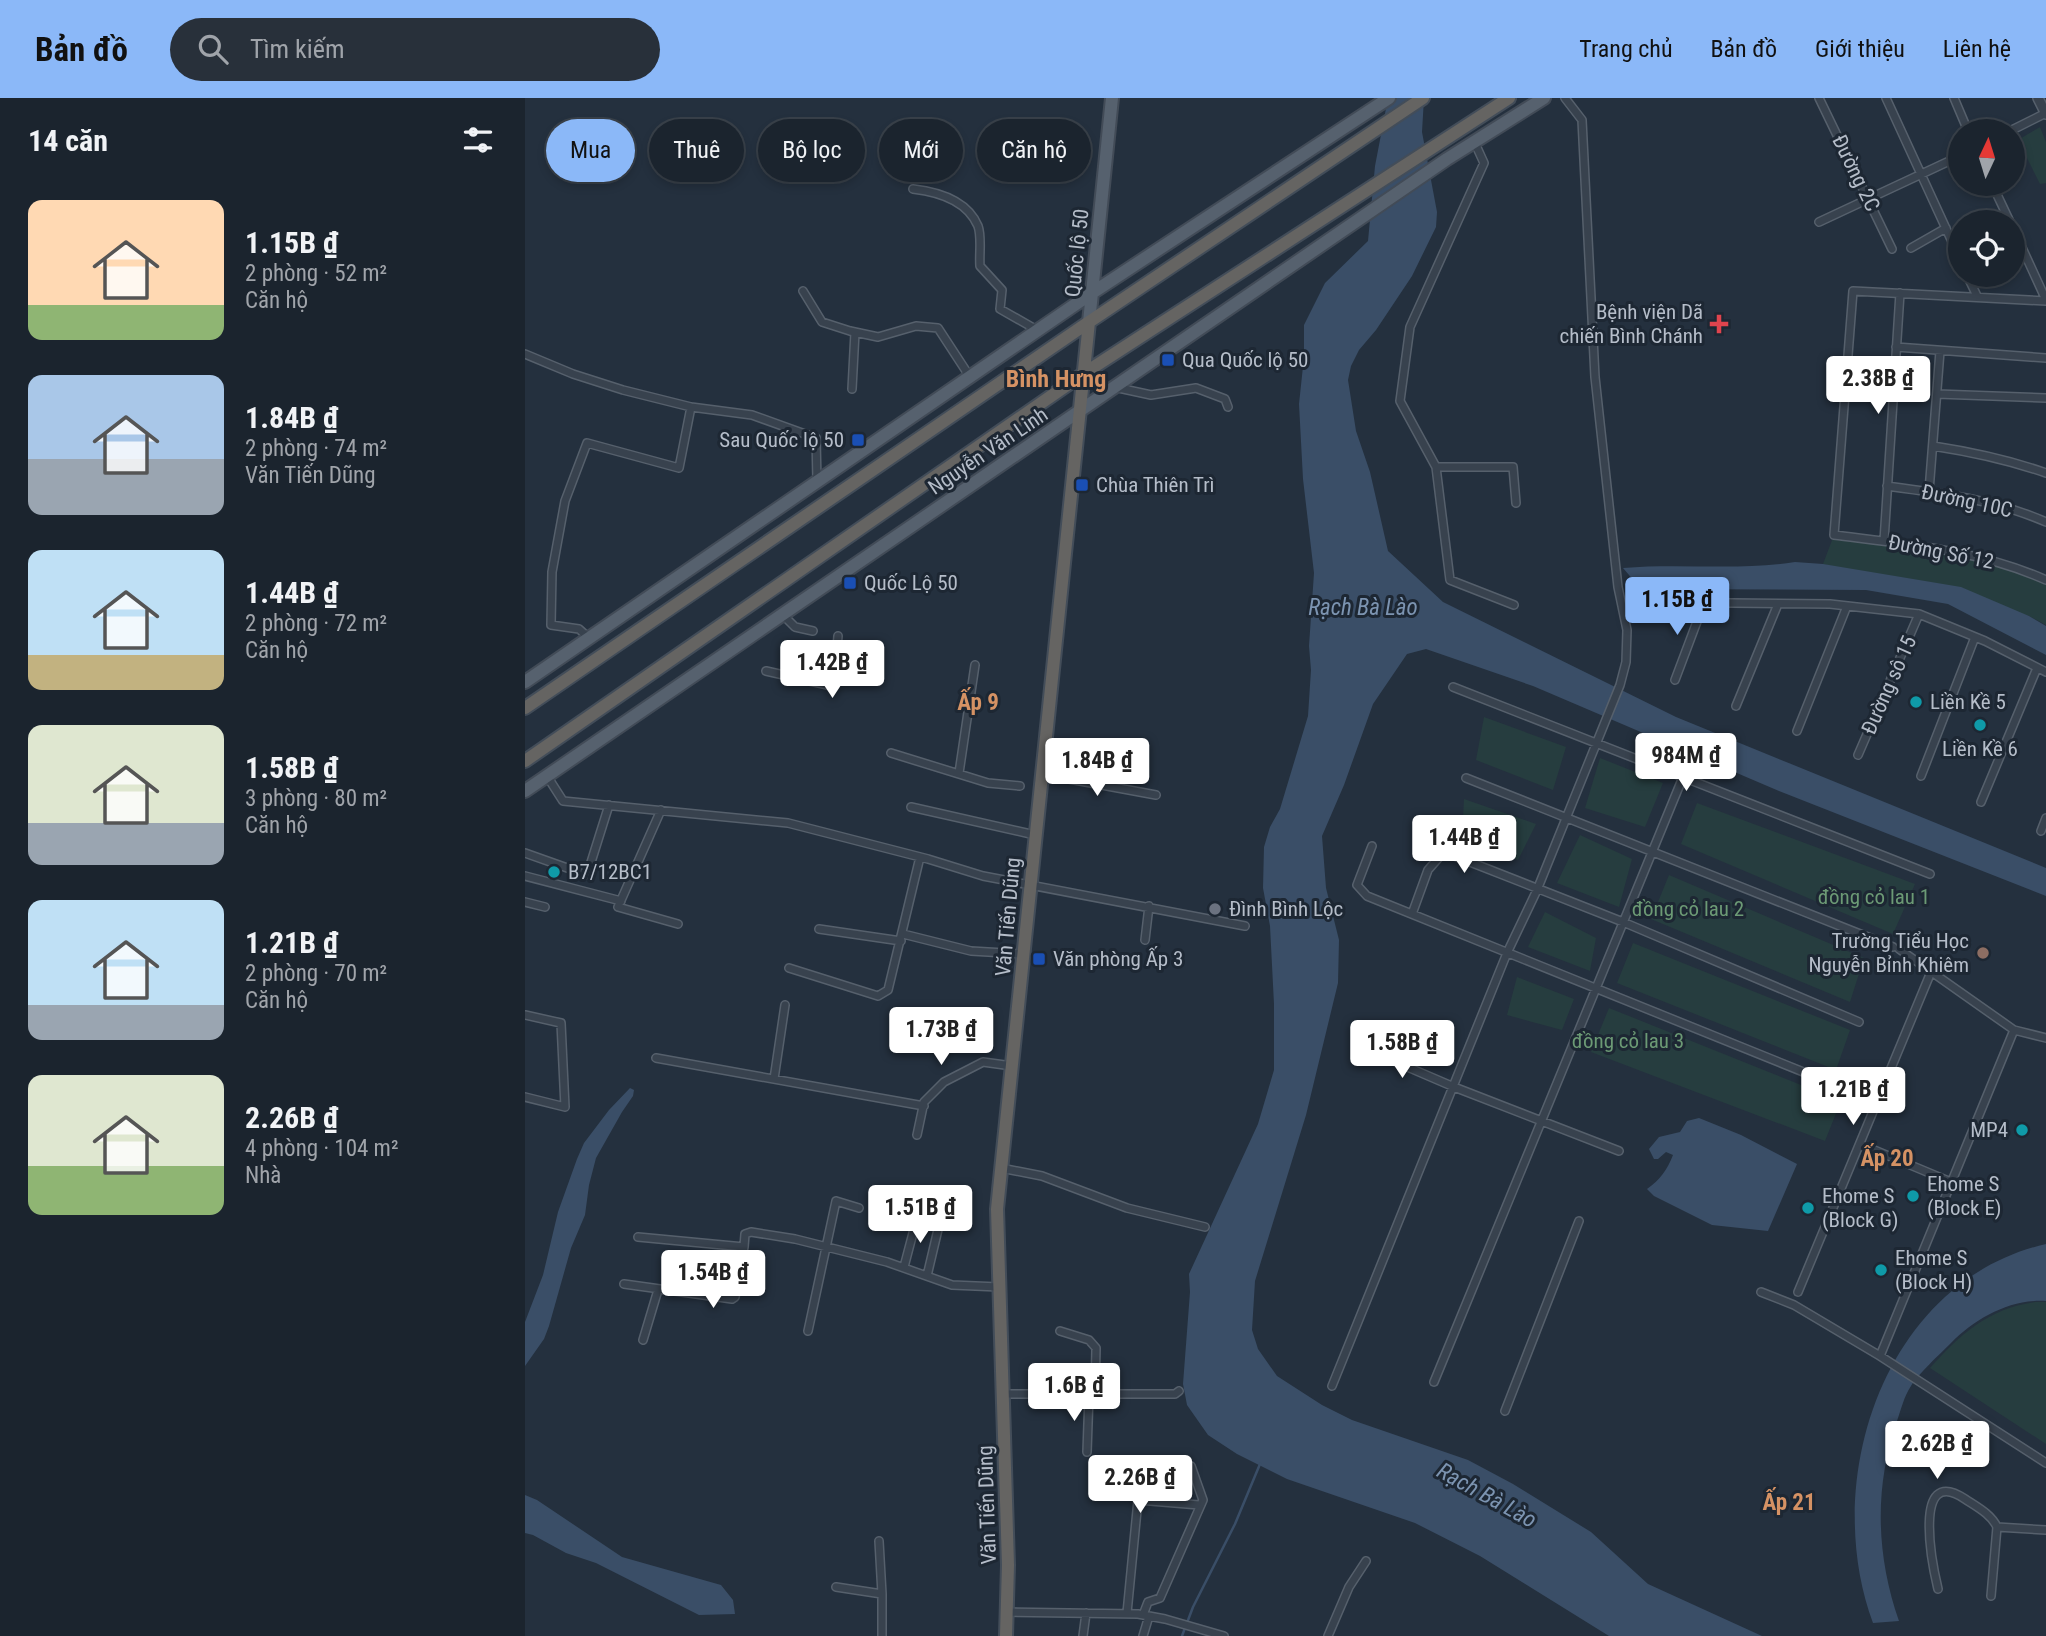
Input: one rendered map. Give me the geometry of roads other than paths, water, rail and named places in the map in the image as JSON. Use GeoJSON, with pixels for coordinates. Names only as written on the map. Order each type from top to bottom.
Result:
{"type":"FeatureCollection","features":[{"type":"Feature","properties":{"kind":"highway"},"geometry":{"type":"LineString","coordinates":[[525,708],[1089,322],[1423,98]]}},
{"type":"Feature","properties":{"kind":"highway","name":"Nguyễn Văn Linh"},"geometry":{"type":"LineString","coordinates":[[525,761],[1083,374],[1509,98]]}},
{"type":"Feature","properties":{"kind":"highway","name":"Quốc lộ 50"},"geometry":{"type":"LineString","coordinates":[[1079,412],[1089,322]]}},
{"type":"Feature","properties":{"kind":"highway","name":"Văn Tiến Dũng"},"geometry":{"type":"LineString","coordinates":[[1006,1636],[1008,1565],[997,1209],[1079,412]]}},
{"type":"Feature","properties":{"kind":"main road","name":"Quốc lộ 50"},"geometry":{"type":"LineString","coordinates":[[1089,322],[1112,98]]}},
{"type":"Feature","properties":{"kind":"main road"},"geometry":{"type":"LineString","coordinates":[[525,682],[1037,330],[1389,98]]}},
{"type":"Feature","properties":{"kind":"main road","name":"Nguyễn Văn Linh"},"geometry":{"type":"LineString","coordinates":[[525,791],[1447,159],[1544,98]]}},
{"type":"Feature","properties":{"kind":"main road"},"geometry":{"type":"LineString","coordinates":[[1317,147],[1328,161]]}},
{"type":"Feature","properties":{"kind":"street"},"geometry":{"type":"LineString","coordinates":[[1332,1386],[1507,953],[1537,890],[1620,685],[1626,662],[1627,630],[1618,587],[1595,377],[1582,120],[1565,98]]}},
{"type":"Feature","properties":{"kind":"street","name":"Đường 2C"},"geometry":{"type":"LineString","coordinates":[[1819,98],[1892,249]]}},
{"type":"Feature","properties":{"kind":"street"},"geometry":{"type":"LineString","coordinates":[[1886,98],[1948,234]]}},
{"type":"Feature","properties":{"kind":"street"},"geometry":{"type":"LineString","coordinates":[[1954,98],[1963,119]]}},
{"type":"Feature","properties":{"kind":"street"},"geometry":{"type":"LineString","coordinates":[[2025,124],[2046,113],[2038,98]]}},
{"type":"Feature","properties":{"kind":"street"},"geometry":{"type":"LineString","coordinates":[[1474,141],[1484,163],[1410,327],[1400,401],[1436,467],[1450,580],[1514,605]]}},
{"type":"Feature","properties":{"kind":"street"},"geometry":{"type":"LineString","coordinates":[[1819,222],[1948,162]]}},
{"type":"Feature","properties":{"kind":"street"},"geometry":{"type":"LineString","coordinates":[[913,189],[936,192],[962,204],[978,227],[980,266],[1002,290],[1000,309],[1037,330]]}},
{"type":"Feature","properties":{"kind":"street"},"geometry":{"type":"LineString","coordinates":[[1911,248],[1945,228]]}},
{"type":"Feature","properties":{"kind":"street"},"geometry":{"type":"LineString","coordinates":[[1884,541],[1900,293],[2046,301],[2025,255]]}},
{"type":"Feature","properties":{"kind":"street"},"geometry":{"type":"LineString","coordinates":[[1973,287],[1977,296]]}},
{"type":"Feature","properties":{"kind":"street"},"geometry":{"type":"LineString","coordinates":[[803,290],[822,321],[855,332],[878,337],[916,326],[938,328],[970,377]]}},
{"type":"Feature","properties":{"kind":"street","name":"Đường Số 12"},"geometry":{"type":"LineString","coordinates":[[1900,293],[1853,291],[1834,535],[1936,547],[2023,569],[2046,580]]}},
{"type":"Feature","properties":{"kind":"street"},"geometry":{"type":"LineString","coordinates":[[852,389],[855,332]]}},
{"type":"Feature","properties":{"kind":"street"},"geometry":{"type":"LineString","coordinates":[[1896,347],[2046,358]]}},
{"type":"Feature","properties":{"kind":"street"},"geometry":{"type":"LineString","coordinates":[[1930,492],[1940,351]]}},
{"type":"Feature","properties":{"kind":"street"},"geometry":{"type":"LineString","coordinates":[[525,354],[573,374],[623,390],[691,407],[752,415],[815,438],[817,482]]}},
{"type":"Feature","properties":{"kind":"street"},"geometry":{"type":"LineString","coordinates":[[1113,387],[1151,395],[1196,388],[1225,399],[1228,407]]}},
{"type":"Feature","properties":{"kind":"street"},"geometry":{"type":"LineString","coordinates":[[1937,394],[2046,398]]}},
{"type":"Feature","properties":{"kind":"street"},"geometry":{"type":"LineString","coordinates":[[589,638],[579,629],[551,625],[552,572],[565,501],[587,443],[679,468],[691,407]]}},
{"type":"Feature","properties":{"kind":"street"},"geometry":{"type":"LineString","coordinates":[[1933,446],[2019,463],[2046,473]]}},
{"type":"Feature","properties":{"kind":"street"},"geometry":{"type":"LineString","coordinates":[[1436,467],[1513,467],[1516,503]]}},
{"type":"Feature","properties":{"kind":"street","name":"Đường 10C"},"geometry":{"type":"LineString","coordinates":[[1887,486],[1985,502],[2046,522]]}},
{"type":"Feature","properties":{"kind":"street"},"geometry":{"type":"LineString","coordinates":[[1635,602],[1847,606],[1919,614],[1975,637],[2046,672]]}},
{"type":"Feature","properties":{"kind":"street"},"geometry":{"type":"LineString","coordinates":[[1675,680],[1704,603]]}},
{"type":"Feature","properties":{"kind":"street"},"geometry":{"type":"LineString","coordinates":[[1736,706],[1779,604]]}},
{"type":"Feature","properties":{"kind":"street"},"geometry":{"type":"LineString","coordinates":[[1797,731],[1847,606]]}},
{"type":"Feature","properties":{"kind":"street"},"geometry":{"type":"LineString","coordinates":[[782,614],[795,627],[813,631]]}},
{"type":"Feature","properties":{"kind":"street","name":"Đường sô 15"},"geometry":{"type":"LineString","coordinates":[[1858,755],[1919,614]]}},
{"type":"Feature","properties":{"kind":"street"},"geometry":{"type":"LineString","coordinates":[[766,671],[832,686],[838,636]]}},
{"type":"Feature","properties":{"kind":"street"},"geometry":{"type":"LineString","coordinates":[[1921,776],[1975,637]]}},
{"type":"Feature","properties":{"kind":"street"},"geometry":{"type":"LineString","coordinates":[[959,774],[975,665]]}},
{"type":"Feature","properties":{"kind":"street"},"geometry":{"type":"LineString","coordinates":[[1981,802],[2037,668]]}},
{"type":"Feature","properties":{"kind":"street"},"geometry":{"type":"LineString","coordinates":[[1453,687],[1930,874]]}},
{"type":"Feature","properties":{"kind":"street"},"geometry":{"type":"LineString","coordinates":[[891,753],[988,783],[1020,786]]}},
{"type":"Feature","properties":{"kind":"street"},"geometry":{"type":"LineString","coordinates":[[1042,774],[1156,795]]}},
{"type":"Feature","properties":{"kind":"street"},"geometry":{"type":"LineString","coordinates":[[547,776],[563,801],[788,823],[983,876],[1245,926]]}},
{"type":"Feature","properties":{"kind":"street"},"geometry":{"type":"LineString","coordinates":[[1434,1381],[1683,777]]}},
{"type":"Feature","properties":{"kind":"street"},"geometry":{"type":"LineString","coordinates":[[1466,778],[1896,948],[2014,1030],[2046,1038]]}},
{"type":"Feature","properties":{"kind":"street"},"geometry":{"type":"LineString","coordinates":[[525,853],[587,875],[608,806]]}},
{"type":"Feature","properties":{"kind":"street"},"geometry":{"type":"LineString","coordinates":[[911,807],[1035,835]]}},
{"type":"Feature","properties":{"kind":"street"},"geometry":{"type":"LineString","coordinates":[[661,810],[618,907],[678,924]]}},
{"type":"Feature","properties":{"kind":"street"},"geometry":{"type":"LineString","coordinates":[[2041,831],[2046,818]]}},
{"type":"Feature","properties":{"kind":"street"},"geometry":{"type":"LineString","coordinates":[[1372,846],[1357,885],[1367,897],[1843,1088]]}},
{"type":"Feature","properties":{"kind":"street"},"geometry":{"type":"LineString","coordinates":[[1412,914],[1428,870],[1442,854],[1447,853],[1623,922],[1859,1022]]}},
{"type":"Feature","properties":{"kind":"street"},"geometry":{"type":"LineString","coordinates":[[789,968],[878,996],[888,990],[920,857]]}},
{"type":"Feature","properties":{"kind":"street"},"geometry":{"type":"LineString","coordinates":[[525,876],[621,901]]}},
{"type":"Feature","properties":{"kind":"street"},"geometry":{"type":"LineString","coordinates":[[525,902],[545,907]]}},
{"type":"Feature","properties":{"kind":"street"},"geometry":{"type":"LineString","coordinates":[[1145,940],[1149,906]]}},
{"type":"Feature","properties":{"kind":"street"},"geometry":{"type":"LineString","coordinates":[[819,929],[902,938],[971,951],[1024,954]]}},
{"type":"Feature","properties":{"kind":"street"},"geometry":{"type":"LineString","coordinates":[[1798,1292],[1931,972]]}},
{"type":"Feature","properties":{"kind":"street"},"geometry":{"type":"LineString","coordinates":[[774,1079],[785,1005]]}},
{"type":"Feature","properties":{"kind":"street"},"geometry":{"type":"LineString","coordinates":[[525,1015],[561,1023],[565,1107],[525,1097]]}},
{"type":"Feature","properties":{"kind":"street"},"geometry":{"type":"LineString","coordinates":[[1880,1356],[2014,1030]]}},
{"type":"Feature","properties":{"kind":"street"},"geometry":{"type":"LineString","coordinates":[[1361,1047],[1454,1087],[1619,1151]]}},
{"type":"Feature","properties":{"kind":"street"},"geometry":{"type":"LineString","coordinates":[[656,1058],[923,1106]]}},
{"type":"Feature","properties":{"kind":"street"},"geometry":{"type":"LineString","coordinates":[[917,1135],[923,1106],[944,1082],[983,1062],[1012,1066]]}},
{"type":"Feature","properties":{"kind":"street"},"geometry":{"type":"LineString","coordinates":[[1860,1144],[1951,1182]]}},
{"type":"Feature","properties":{"kind":"street"},"geometry":{"type":"LineString","coordinates":[[1001,1168],[1042,1176],[1127,1208],[1205,1227]]}},
{"type":"Feature","properties":{"kind":"street"},"geometry":{"type":"LineString","coordinates":[[808,1331],[836,1201],[859,1208]]}},
{"type":"Feature","properties":{"kind":"street"},"geometry":{"type":"LineString","coordinates":[[904,1267],[918,1214]]}},
{"type":"Feature","properties":{"kind":"street"},"geometry":{"type":"LineString","coordinates":[[927,1276],[940,1220]]}},
{"type":"Feature","properties":{"kind":"street"},"geometry":{"type":"LineString","coordinates":[[1505,1410],[1579,1221]]}},
{"type":"Feature","properties":{"kind":"street"},"geometry":{"type":"LineString","coordinates":[[624,1284],[732,1299],[735,1297],[745,1234],[751,1231],[795,1239],[904,1267],[952,1285],[999,1287]]}},
{"type":"Feature","properties":{"kind":"street"},"geometry":{"type":"LineString","coordinates":[[638,1237],[744,1247]]}},
{"type":"Feature","properties":{"kind":"street"},"geometry":{"type":"LineString","coordinates":[[643,1340],[657,1290]]}},
{"type":"Feature","properties":{"kind":"street"},"geometry":{"type":"LineString","coordinates":[[1761,1292],[1794,1305],[1880,1356],[2046,1463]]}},
{"type":"Feature","properties":{"kind":"street"},"geometry":{"type":"LineString","coordinates":[[1060,1331],[1090,1340],[1097,1348],[1087,1452]]}},
{"type":"Feature","properties":{"kind":"street"},"geometry":{"type":"LineString","coordinates":[[1003,1394],[1175,1394],[1179,1391]]}},
{"type":"Feature","properties":{"kind":"street"},"geometry":{"type":"LineString","coordinates":[[1127,1613],[1138,1500],[1135,1466]]}},
{"type":"Feature","properties":{"kind":"street"},"geometry":{"type":"LineString","coordinates":[[1143,1636],[1148,1602],[1160,1598],[1203,1500],[1191,1466]]}},
{"type":"Feature","properties":{"kind":"street"},"geometry":{"type":"LineString","coordinates":[[1938,1589],[1929,1539],[1929,1511],[1934,1499],[1945,1493],[1958,1495],[1990,1516],[1997,1527],[1991,1596]]}},
{"type":"Feature","properties":{"kind":"street"},"geometry":{"type":"LineString","coordinates":[[1138,1500],[1199,1505]]}},
{"type":"Feature","properties":{"kind":"street"},"geometry":{"type":"LineString","coordinates":[[1997,1527],[2046,1530]]}},
{"type":"Feature","properties":{"kind":"street"},"geometry":{"type":"LineString","coordinates":[[879,1541],[882,1636]]}},
{"type":"Feature","properties":{"kind":"street"},"geometry":{"type":"LineString","coordinates":[[1328,1636],[1349,1587],[1366,1560]]}},
{"type":"Feature","properties":{"kind":"street"},"geometry":{"type":"LineString","coordinates":[[836,1587],[882,1594]]}},
{"type":"Feature","properties":{"kind":"street"},"geometry":{"type":"LineString","coordinates":[[1007,1612],[1127,1613],[1165,1619],[1217,1634]]}},
{"type":"Feature","properties":{"kind":"street"},"geometry":{"type":"LineString","coordinates":[[1083,1636],[1086,1613]]}},
{"type":"Feature","properties":{"kind":"water","name":"Rạch Bà Lào"},"geometry":{"type":"Polygon","coordinates":[[[1388,98],[1424,98],[1422,132],[1437,212],[1436,227],[1412,276],[1376,330],[1359,350],[1348,380],[1356,431],[1370,472],[1388,551],[1443,602],[1676,717],[2046,868],[2046,896],[1779,791],[1533,686],[1426,649],[1407,654],[1373,704],[1344,785],[1322,836],[1326,888],[1339,940],[1338,983],[1306,1115],[1255,1281],[1252,1330],[1258,1349],[1277,1376],[1322,1405],[1352,1420],[1468,1460],[1591,1532],[1648,1584],[1762,1636],[1609,1636],[1480,1556],[1415,1523],[1287,1479],[1237,1454],[1208,1435],[1187,1405],[1183,1384],[1189,1274],[1258,1124],[1274,1070],[1274,1004],[1270,926],[1263,888],[1264,847],[1270,827],[1280,809],[1308,716],[1311,670],[1309,646],[1314,573],[1303,479],[1299,404],[1304,325],[1325,283],[1368,241],[1375,166],[1388,98]]]}},
{"type":"Feature","properties":{"kind":"water"},"geometry":{"type":"Polygon","coordinates":[[[1795,562],[1823,564],[1961,587],[2046,626],[2046,655],[1948,604],[1866,590],[1641,589],[1623,568],[1753,566],[1795,562]]]}},
{"type":"Feature","properties":{"kind":"water"},"geometry":{"type":"Polygon","coordinates":[[[630,1088],[634,1090],[633,1096],[596,1158],[585,1215],[571,1248],[549,1326],[544,1339],[525,1366],[525,1322],[543,1275],[558,1212],[577,1159],[584,1143],[630,1088]]]}},
{"type":"Feature","properties":{"kind":"water"},"geometry":{"type":"Polygon","coordinates":[[[1699,1118],[1741,1135],[1797,1164],[1768,1231],[1712,1225],[1654,1196],[1647,1189],[1663,1174],[1673,1155],[1666,1152],[1654,1159],[1649,1149],[1659,1137],[1680,1132],[1687,1121],[1699,1118]]]}},
{"type":"Feature","properties":{"kind":"water"},"geometry":{"type":"Polygon","coordinates":[[[2046,1244],[2046,1301],[2019,1303],[1983,1318],[1951,1343],[1914,1381],[1906,1394],[1890,1446],[1881,1496],[1882,1546],[1891,1596],[1899,1621],[1873,1623],[1859,1567],[1855,1509],[1862,1450],[1879,1394],[1906,1342],[1943,1299],[1990,1265],[2046,1244]]]}},
{"type":"Feature","properties":{"kind":"water"},"geometry":{"type":"Polygon","coordinates":[[[525,1495],[537,1500],[622,1557],[721,1585],[733,1600],[735,1614],[699,1615],[596,1563],[566,1553],[525,1533],[525,1495]]]}},
{"type":"Feature","properties":{"kind":"waterway"},"geometry":{"type":"LineString","coordinates":[[1182,1636],[1260,1464]]}},
{"type":"Feature","properties":{"kind":"place","name":"Bệnh viện Dã chiến Bình Chánh"},"geometry":{"type":"Point","coordinates":[1719,324]}},
{"type":"Feature","properties":{"kind":"place","name":"Qua Quốc lộ 50"},"geometry":{"type":"Point","coordinates":[1168,360]}},
{"type":"Feature","properties":{"kind":"place","name":"Sau Quốc lộ 50"},"geometry":{"type":"Point","coordinates":[858,440]}},
{"type":"Feature","properties":{"kind":"place","name":"Chùa Thiên Trì"},"geometry":{"type":"Point","coordinates":[1082,485]}},
{"type":"Feature","properties":{"kind":"place","name":"Quốc Lộ 50"},"geometry":{"type":"Point","coordinates":[850,583]}},
{"type":"Feature","properties":{"kind":"place","name":"Liền Kề 5"},"geometry":{"type":"Point","coordinates":[1916,702]}},
{"type":"Feature","properties":{"kind":"place","name":"Liền Kề 6"},"geometry":{"type":"Point","coordinates":[1980,725]}},
{"type":"Feature","properties":{"kind":"place","name":"B7/12BC1"},"geometry":{"type":"Point","coordinates":[554,872]}},
{"type":"Feature","properties":{"kind":"place","name":"Đình Bình Lộc"},"geometry":{"type":"Point","coordinates":[1215,909]}},
{"type":"Feature","properties":{"kind":"place","name":"Trường Tiểu Học Nguyễn Bỉnh Khiêm"},"geometry":{"type":"Point","coordinates":[1983,953]}},
{"type":"Feature","properties":{"kind":"place","name":"Văn phòng Ấp 3"},"geometry":{"type":"Point","coordinates":[1039,959]}},
{"type":"Feature","properties":{"kind":"place","name":"MP4"},"geometry":{"type":"Point","coordinates":[2022,1130]}},
{"type":"Feature","properties":{"kind":"place","name":"Ehome S (Block E)"},"geometry":{"type":"Point","coordinates":[1913,1196]}},
{"type":"Feature","properties":{"kind":"place","name":"Ehome S (Block G)"},"geometry":{"type":"Point","coordinates":[1808,1208]}},
{"type":"Feature","properties":{"kind":"place","name":"Ehome S (Block H)"},"geometry":{"type":"Point","coordinates":[1881,1270]}},
{"type":"Feature","properties":{"kind":"district","name":"Bình Hưng"},"geometry":{"type":"Point","coordinates":[1056,379]}},
{"type":"Feature","properties":{"kind":"district","name":"Ấp 9"},"geometry":{"type":"Point","coordinates":[978,702]}},
{"type":"Feature","properties":{"kind":"district","name":"Ấp 20"},"geometry":{"type":"Point","coordinates":[1887,1158]}},
{"type":"Feature","properties":{"kind":"district","name":"Ấp 21"},"geometry":{"type":"Point","coordinates":[1789,1502]}},
{"type":"Feature","properties":{"kind":"park label","name":"đồng cỏ lau 1"},"geometry":{"type":"Point","coordinates":[1874,897]}},
{"type":"Feature","properties":{"kind":"park label","name":"đồng cỏ lau 2"},"geometry":{"type":"Point","coordinates":[1688,909]}},
{"type":"Feature","properties":{"kind":"park label","name":"đồng cỏ lau 3"},"geometry":{"type":"Point","coordinates":[1628,1041]}}]}
